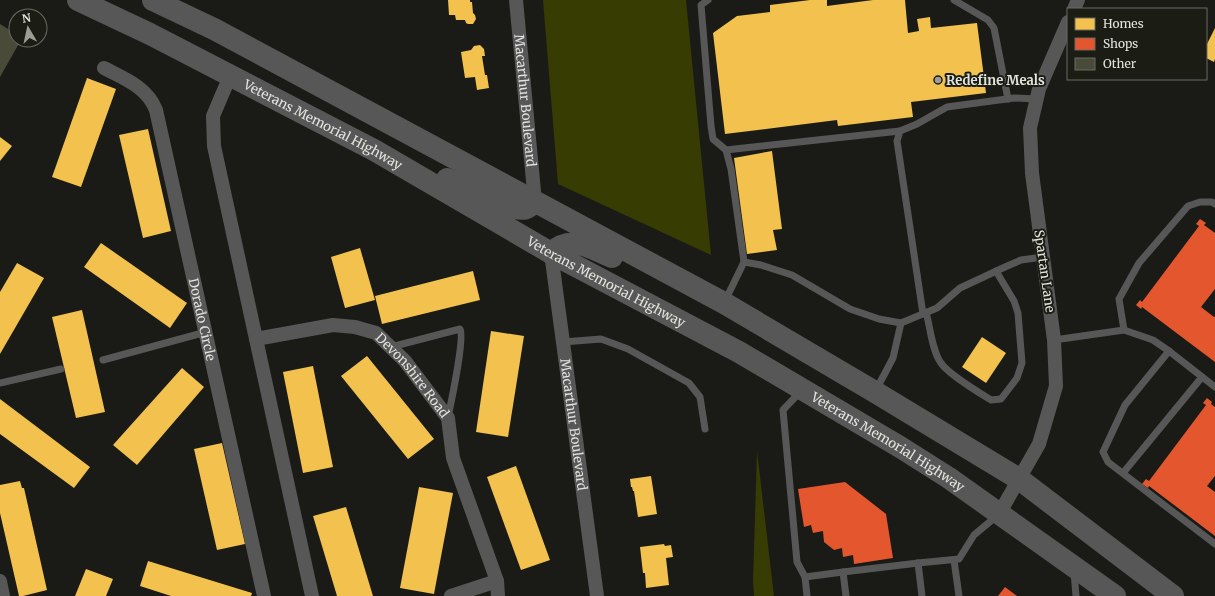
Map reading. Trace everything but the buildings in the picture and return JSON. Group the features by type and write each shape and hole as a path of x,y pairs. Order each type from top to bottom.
{"highway":[{"name":"Veterans Memorial Highway","path":"78,0 150,34 374,150 551,253 739,352 912,454 949,478 1115,596"},
{"path":"153,0 214,29 724,303 1019,479 1173,596"},
{"path":"332,129 514,208 528,208 535,202"},
{"path":"551,253 558,246 568,243 578,243 724,303"}],"street":[{"name":"Macarthur Boulevard","path":"516,0 535,202"},
{"name":"Spartan Lane","path":"999,514 1039,444 1056,386 1054,340 1032,172 1030,128 1039,89 1067,24"},
{"name":"Dorado Circle","path":"104,68 143,90 152,100 156,110 264,596"},
{"path":"230,76 212,116 214,146 312,596"},
{"name":"Macarthur Boulevard","path":"551,253 597,596"},
{"name":"Devonshire Road","path":"256,339 333,325 355,327 376,333 405,361 448,418 453,458 497,580 498,596"},
{"path":"451,596 497,580"},
{"path":"0,581 3,596"}],"lane":[{"path":"708,0 701,5 711,126 714,139 726,150 731,169 744,262 724,303"},
{"path":"954,0 988,20 994,28 1008,99"},
{"path":"726,150 900,131 917,124 947,107 1014,98 1037,99"},
{"path":"900,131 897,142 925,313 936,351 941,363 950,372 990,400 1001,399 1016,378 1022,363 1018,313 1014,301 996,271"},
{"path":"1124,330 1119,299 1139,263 1188,206 1200,202 1212,202 1215,204"},
{"path":"744,262 761,265 792,275 850,309 880,319 901,323 937,308 960,288 996,271 1021,260 1043,257"},
{"path":"875,392 893,358 901,323"},
{"path":"391,347 460,329 462,332 448,418"},
{"path":"1054,340 1124,330 1153,340 1215,387"},
{"path":"104,360 206,332"},
{"path":"563,342 600,338 628,349 689,383 700,397 705,429"},
{"path":"1169,351 1125,405 1103,452 1108,462 1215,544"},
{"path":"0,383 61,369"},
{"path":"1123,473 1202,377"},
{"path":"803,390 783,410 798,562 805,577 807,596"},
{"path":"805,577 959,559 974,535 999,514"},
{"path":"954,560 959,596"},
{"path":"918,563 922,596"},
{"path":"1074,566 1076,596"},
{"path":"843,572 846,596"}],"green space":[{"path":"543,0 686,0 711,255 558,184"},
{"path":"757,451 774,596 754,596 753,581"}],"place":[{"name":"Redefine Meals","path":"938,80"}]}
